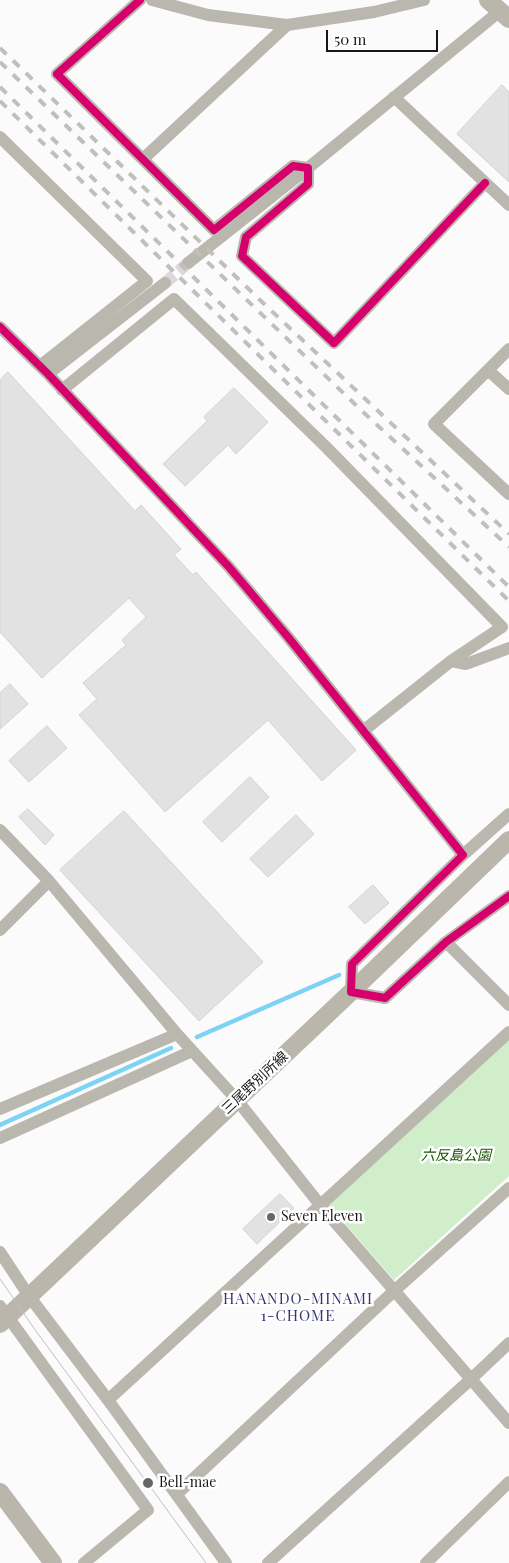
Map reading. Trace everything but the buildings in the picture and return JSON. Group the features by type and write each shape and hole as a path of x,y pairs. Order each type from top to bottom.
{"main road":[{"name":"三尾野別所線","path":"3,1316 29,1296 509,840"},
{"path":"0,1492 53,1563"}],"street":[{"path":"140,0 57,74 214,230 293,166 308,168"},
{"path":"152,0 208,15 287,25 374,12 424,0"},
{"path":"188,262 502,12"},
{"path":"143,159 287,25"},
{"path":"394,97 509,205"},
{"path":"0,138 147,281 44,370"},
{"path":"308,168 308,184 246,237 242,256 334,343 485,183"},
{"path":"44,370 166,283"},
{"path":"62,390 174,299 320,442 502,627 450,661 363,730"},
{"path":"0,327 44,370 230,568 288,637 463,855"},
{"path":"509,348 434,424 509,494"},
{"path":"489,370 509,390"},
{"path":"450,661 466,664 509,648"},
{"path":"509,814 463,855 352,964 351,992 385,998 446,942 509,896"},
{"path":"0,830 49,881 176,1034 236,1100 321,1206 509,1423"},
{"path":"0,930 49,881"},
{"path":"446,942 509,1005"},
{"path":"108,1400 509,1032"},
{"path":"0,1109 176,1034"},
{"path":"0,1138 192,1051"},
{"path":"177,1494 394,1291 509,1188"},
{"path":"0,1252 29,1296 108,1400 226,1563"},
{"path":"3,1316 148,1510 84,1563"},
{"path":"268,1563 509,1343"},
{"path":"426,1563 509,1482"}],"green space":[{"name":"六反島公園","path":"509,1039 509,1176 394,1280 329,1205"}],"waterway":[{"path":"197,1037 339,975"},
{"path":"0,1125 171,1048"}],"tunnel":[{"path":"165,283 188,263"}],"tram line":[{"path":"0,1279 206,1563"}],"railway":[{"path":"0,48 261,301 509,534"},
{"path":"0,62 362,411 509,547"},
{"path":"0,87 509,587"},
{"path":"0,101 509,601"}],"cycle path":[{"path":"140,0 57,74 214,230 293,166 308,168 308,184 246,237 242,256 334,343 485,183"},
{"path":"0,327 48,374 229,567 288,637 463,855 352,964 351,992 385,998 446,942 509,896"}],"place":[{"name":"Seven Eleven","path":"271,1217"},
{"name":"Bell-mae","path":"148,1483"}],"district":[{"name":"HANANDO-MINAMI 1-CHOME","path":"298,1308"}]}
